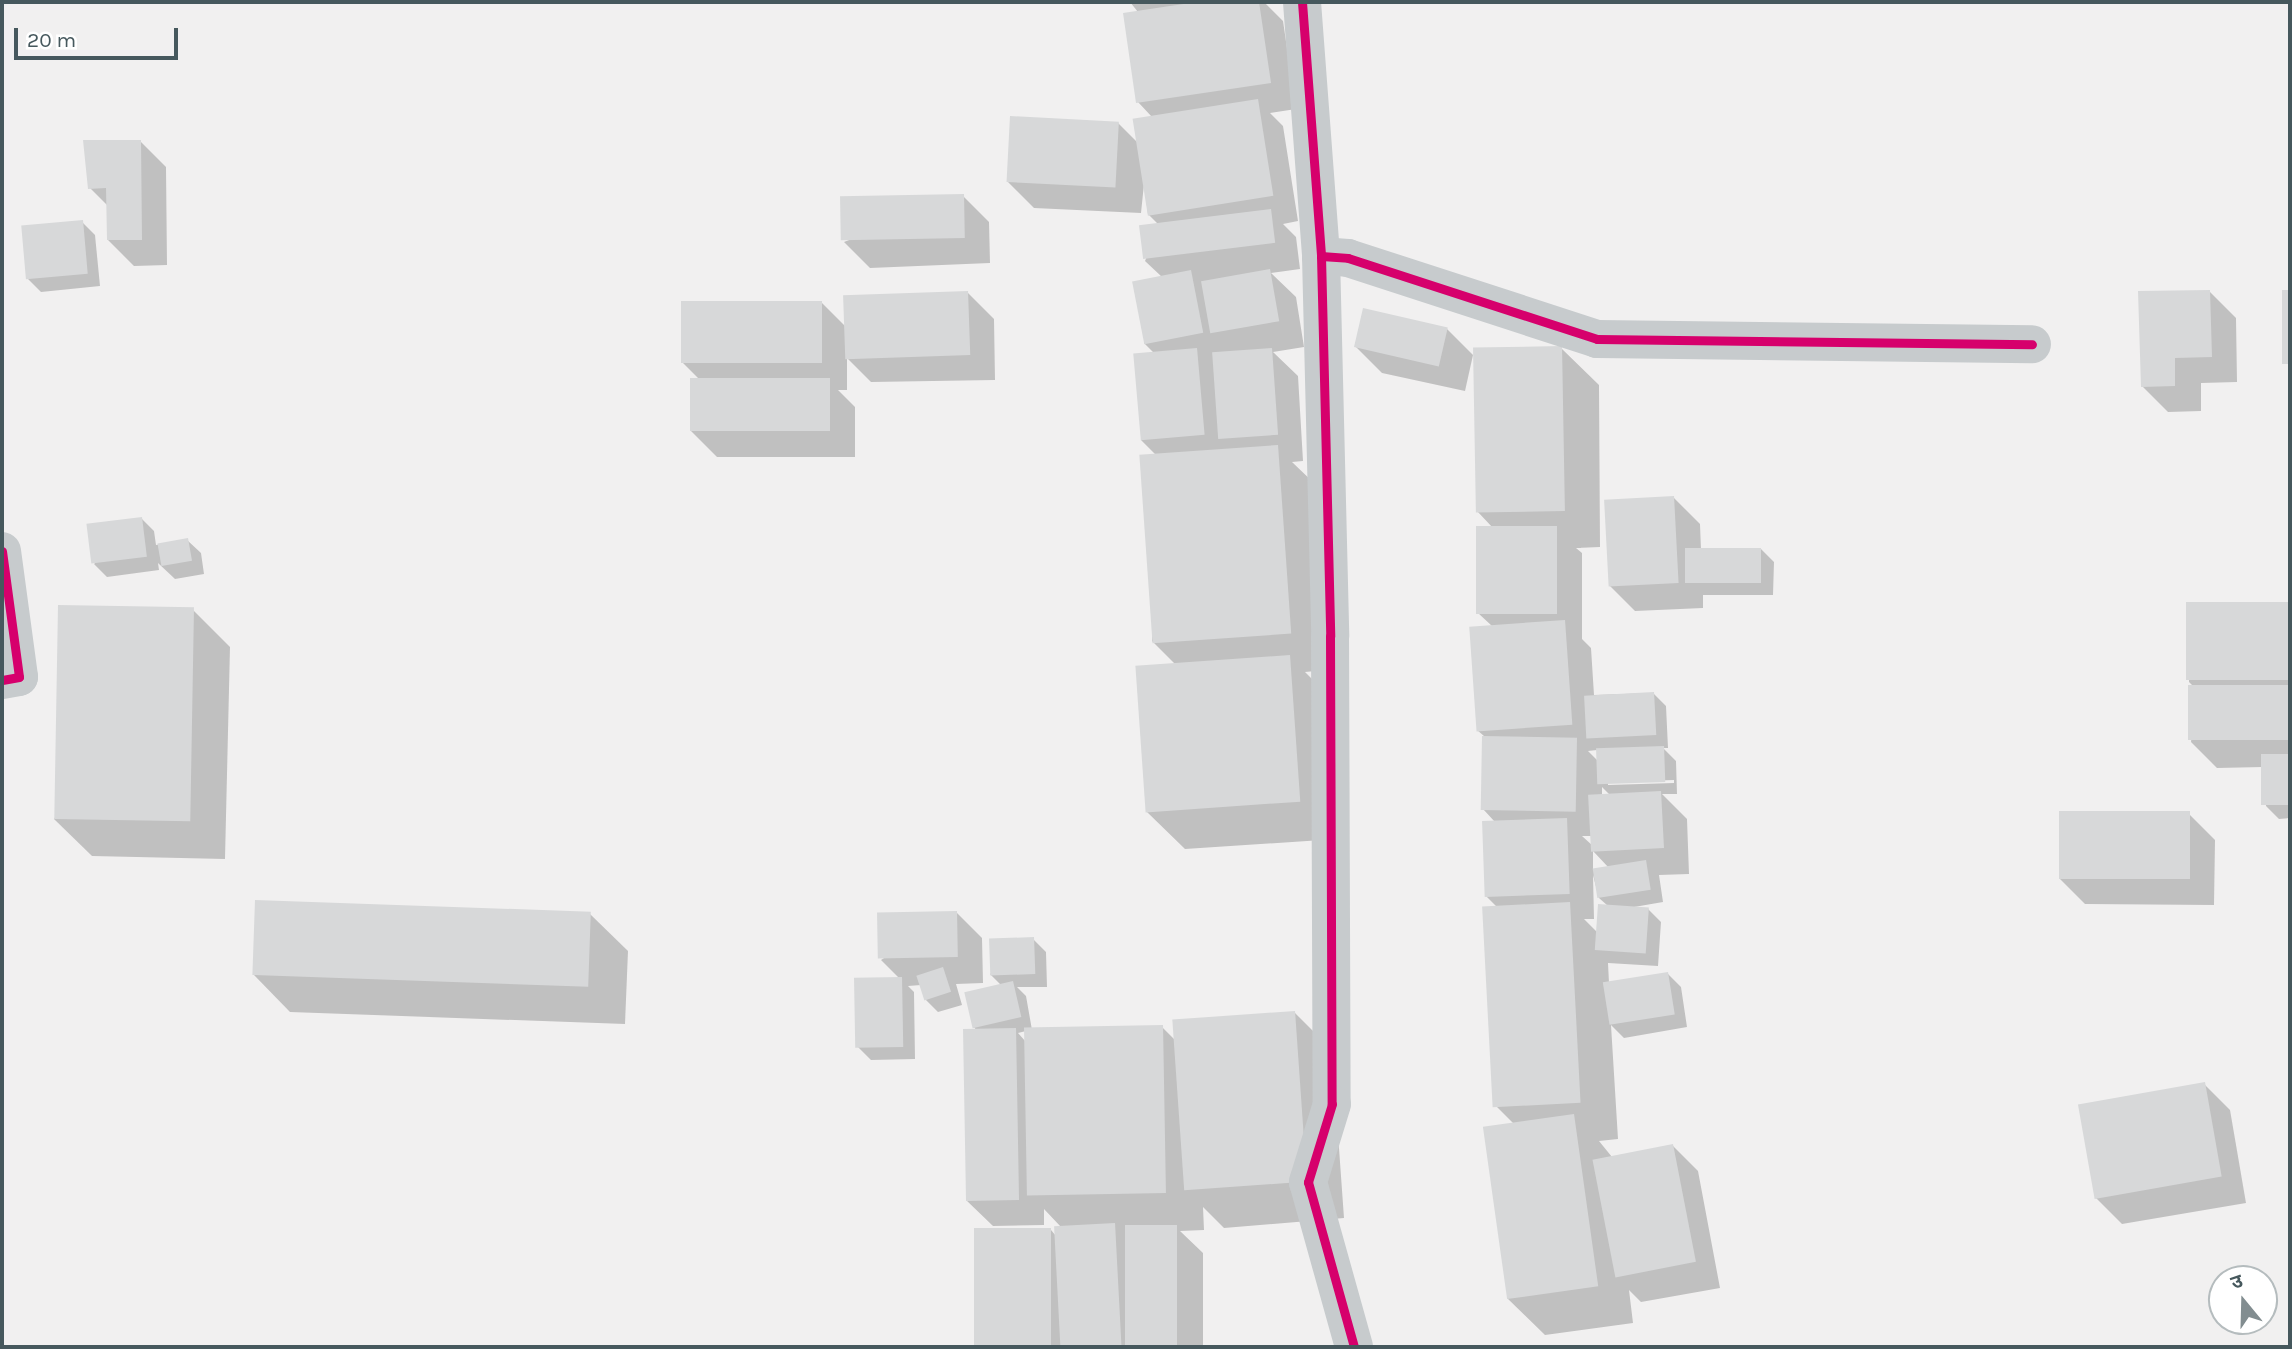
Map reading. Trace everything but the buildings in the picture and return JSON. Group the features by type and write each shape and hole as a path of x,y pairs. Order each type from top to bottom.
{"street":[{"path":"1302,2 1321,256 1330,636 1332,1104 1308,1182 1354,1347"},
{"path":"1321,256 1348,258 1597,339 2032,344"},
{"path":"2,551 19,677 2,680"}],"cycle path":[{"path":"1302,2 1321,256 1348,258 1597,339 2032,344"},
{"path":"1321,256 1330,636 1332,1104 1308,1182 1354,1347"},
{"path":"2,551 19,677 2,680"}]}
